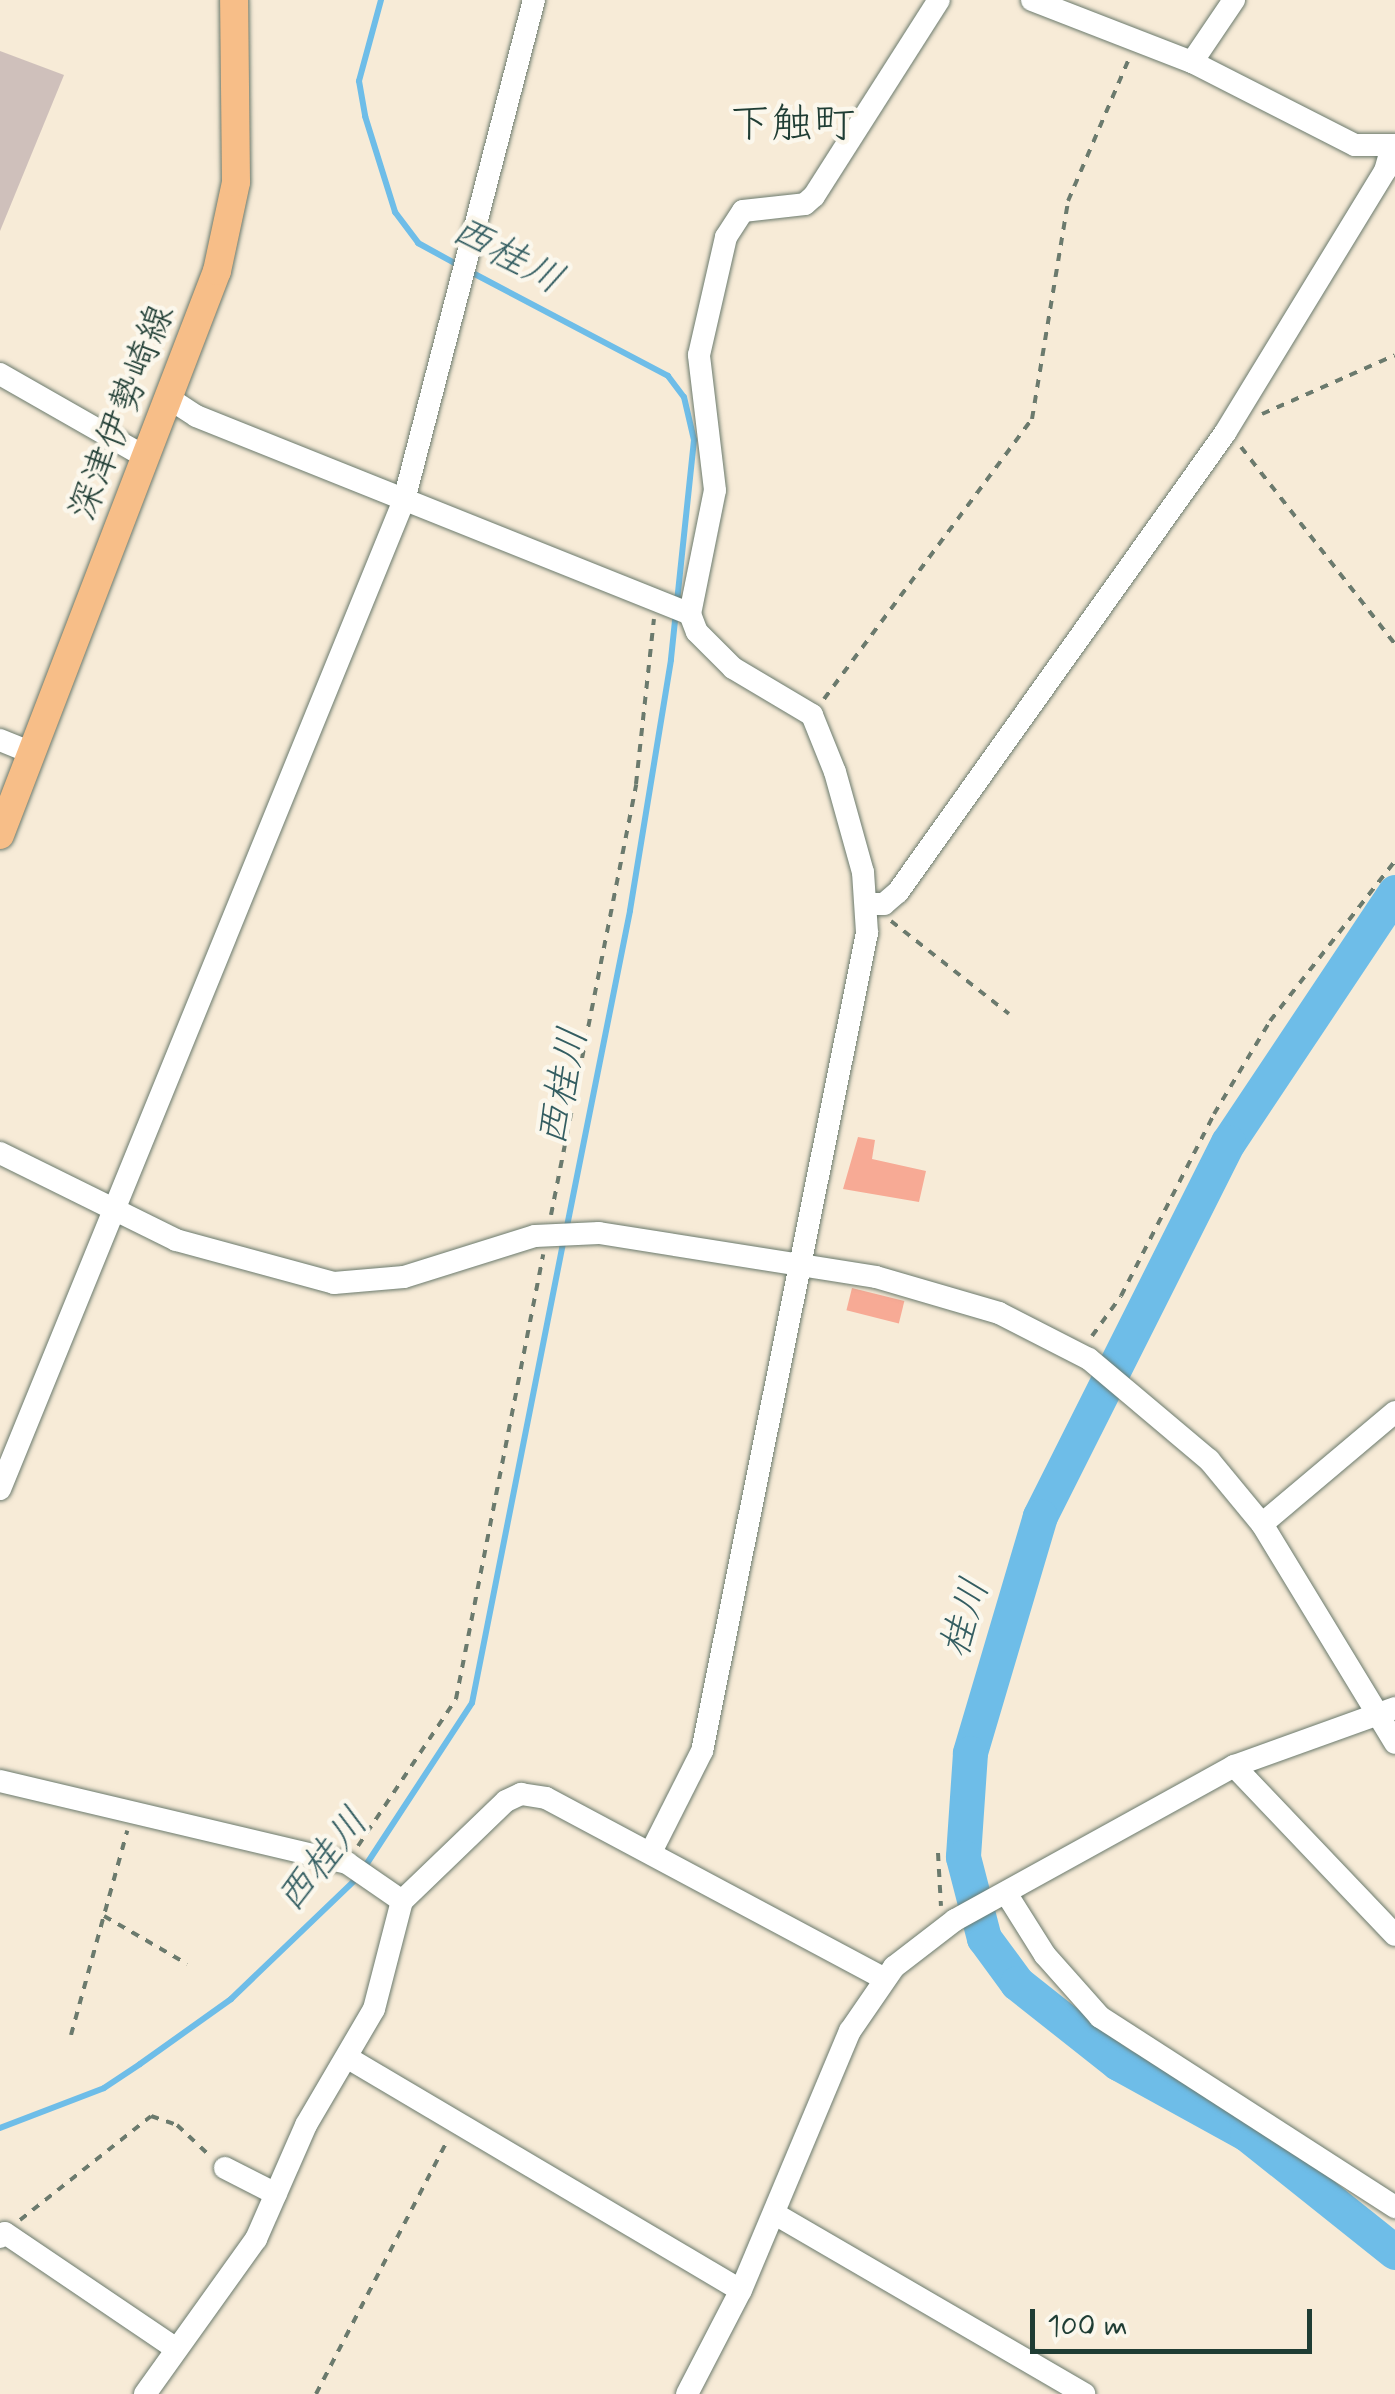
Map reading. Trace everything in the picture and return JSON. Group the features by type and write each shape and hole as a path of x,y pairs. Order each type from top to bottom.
{"main road":[{"name":"深津伊勢崎線","path":"0,835 217,270 236,182 234,0"}],"street":[{"path":"0,1488 404,500 534,0"},
{"path":"675,608 715,490 700,355 726,237 743,211 806,204 814,196 939,0"},
{"path":"870,904 884,904 898,892 1229,427 1385,171 1393,146 1355,145 1192,62 1032,0"},
{"path":"1192,62 1234,0"},
{"path":"0,374 147,458"},
{"path":"170,399 196,416 675,608 733,668 812,715 835,772 870,904 702,1751 652,1852"},
{"path":"0,740 32,754"},
{"path":"0,1153 113,1212 206,1250 344,1284 404,1277 559,1234 799,1263 970,1303 1085,1357 1135,1392 1209,1460 1262,1524 1387,1711 1395,1743"},
{"path":"1262,1524 1395,1412"},
{"path":"688,2394 775,2214 850,2030 883,1978 952,1922 1234,1766 1387,1711"},
{"path":"1234,1766 1395,1934"},
{"path":"0,1780 357,1869 402,1902"},
{"path":"145,2394 256,2239 306,2125 374,2009 402,1902 494,1808 522,1794 546,1798 883,1978"},
{"path":"1002,1895 1044,1954 1100,2017 1395,2207"},
{"path":"348,2058 741,2290"},
{"path":"225,2168 276,2194"},
{"path":"775,2214 1049,2385 1084,2394"},
{"path":"3,2235 176,2348"}],"path":[{"path":"812,715 1032,418 1068,201 1138,39"},
{"path":"1395,355 1229,427 1395,644"},
{"path":"357,1869 456,1700 559,1234 636,784 675,608"},
{"path":"1085,1357 1122,1296 1214,1114 1270,1022 1395,861"},
{"path":"870,904 1009,1014"},
{"path":"71,2035 133,1812"},
{"path":"938,1853 952,1922"},
{"path":"102,1915 186,1964"},
{"path":"3,2235 151,2116 177,2125 225,2168"},
{"path":"316,2394 457,2122"}],"shaded area":[{"path":"0,51 64,75 0,231"}],"building":[{"path":"858,1137 875,1140 872,1159 926,1171 919,1202 843,1189"},
{"path":"852,1288 904,1301 899,1323 846,1310"}],"waterway":[{"name":"西桂川","path":"381,0 359,81 365,116 395,212 418,243 458,265"},
{"name":"西桂川","path":"469,271 668,376 684,397 694,440 671,660 630,911 566,1230"},
{"name":"桂川","path":"1395,892 1228,1142 1040,1516 970,1753 963,1857 984,1938 1017,1983 1118,2063 1247,2134 1395,2252"},
{"name":"西桂川","path":"364,1868 472,1703 563,1242"},
{"name":"西桂川","path":"0,2128 104,2088 140,2064 231,1999 357,1878"}],"district":[{"name":"下触町","path":"792,126"}]}
